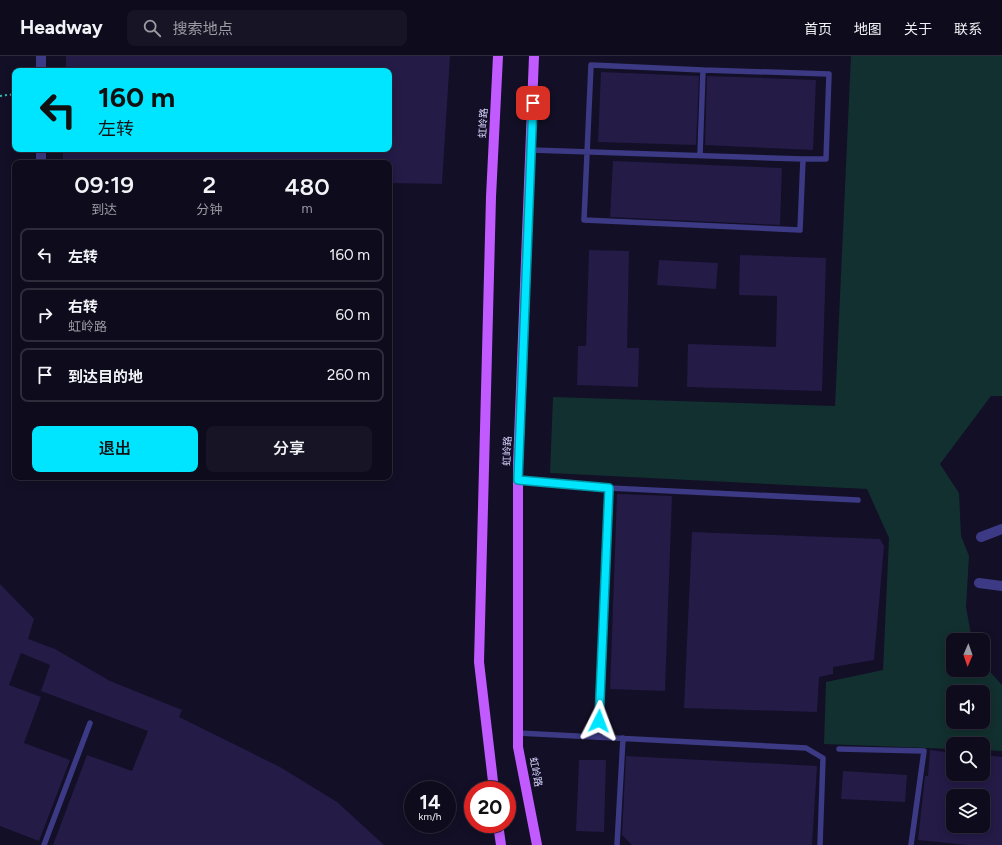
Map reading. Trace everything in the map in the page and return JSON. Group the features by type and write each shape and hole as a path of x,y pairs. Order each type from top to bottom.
{"main road":[{"name":"虹岭路","path":"493,781 479,662 491,197 498,56"},
{"name":"虹岭路","path":"534,56 518,480 518,746 537,845"},
{"path":"499,833 501,845"}],"street":[{"path":"41,56 41,68"},
{"path":"980,537 1002,529"},
{"path":"979,583 1002,586"}],"lane":[{"path":"531,150 587,152 803,158 826,159 829,74 591,65 587,152 584,220 800,230 803,158"},
{"path":"700,155 702,70"},
{"path":"518,480 609,488 858,500"},
{"path":"598,737 609,488"},
{"path":"44,845 90,723"},
{"path":"518,733 806,748 823,758 820,845"},
{"path":"617,845 623,738"},
{"path":"839,749 924,751 911,845"}],"path":[{"path":"0,96 12,94"}],"green space":[{"path":"851,56 1002,56 1002,396 991,396 940,464 959,493 961,536 969,556 966,607 971,633 946,633 946,677 990,677 990,672 1002,685 1002,751 990,750 990,737 946,737 946,749 824,744 826,682 883,670 889,538 867,489 550,473 553,397 835,406"}],"building":[{"path":"66,56 450,56 442,184 392,183 392,160 63,160 63,152 392,152 392,68 66,68"},
{"path":"601,72 699,76 696,145 598,142"},
{"path":"707,76 816,80 813,150 705,145"},
{"path":"613,161 782,168 780,225 610,217"},
{"path":"589,250 629,251 627,348 639,348 638,387 577,385 578,346 586,346"},
{"path":"740,255 826,258 822,391 687,387 688,344 776,347 777,296 739,295"},
{"path":"659,260 718,263 716,289 657,285"},
{"path":"617,494 672,496 665,691 610,689"},
{"path":"692,532 880,539 884,546 874,660 833,667 833,674 819,677 817,712 684,708"},
{"path":"0,584 34,619 28,639 55,649 110,681 182,710 179,717 280,767 337,802 384,845 53,845 87,755 132,771 148,731 41,691 50,665 21,653 9,685 41,697 24,743 70,760 39,841 0,826"},
{"path":"930,750 946,752 946,781 990,781 990,756 1002,757 1002,845 967,845 918,840 925,776 928,776"},
{"path":"626,756 817,766 812,845 632,845 622,835"},
{"path":"579,760 606,760 604,832 576,831"},
{"path":"843,771 907,775 905,802 841,799"}],"route":[{"path":"533,103 518,480 609,488 599,721"}]}
